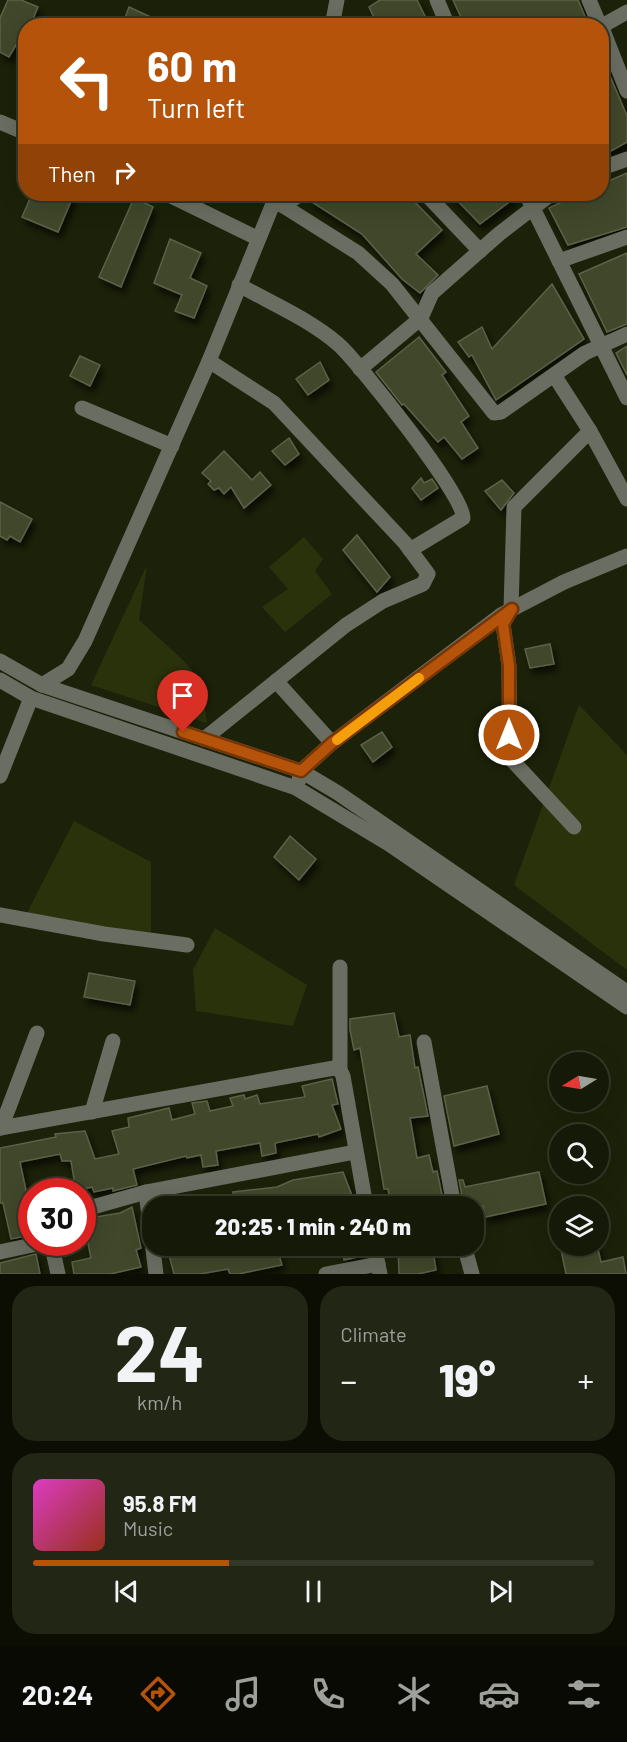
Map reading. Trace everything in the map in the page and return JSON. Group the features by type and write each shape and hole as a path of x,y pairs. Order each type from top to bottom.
{"street":[{"path":"334,18 337,0"},
{"path":"437,0 445,18"},
{"path":"589,0 597,18"},
{"path":"609,22 627,12"},
{"path":"609,47 627,91"},
{"path":"0,122 18,130"},
{"path":"609,165 627,159"},
{"path":"181,201 257,238"},
{"path":"42,685 68,669 85,641 209,361 257,238 277,201"},
{"path":"280,201 358,253 392,284 494,413 501,412 600,345 627,334"},
{"path":"433,201 480,250"},
{"path":"530,201 627,398"},
{"path":"360,369 421,318 432,293 480,250 542,201"},
{"path":"559,261 627,237"},
{"path":"238,285 317,329 339,344 456,495 464,511 463,518 410,550"},
{"path":"204,739 346,625 383,601 423,584 427,579 426,568 274,403 209,361"},
{"path":"554,375 590,431 627,499"},
{"path":"82,408 172,446"},
{"path":"574,827 510,758 509,666 503,624 512,609 514,507 590,431"},
{"path":"296,788 301,771 332,743 512,609 564,582 627,556"},
{"path":"0,661 42,685 301,771 338,793 627,992"},
{"path":"0,680 31,698 296,788 389,844 627,1007"},
{"path":"276,681 332,743"},
{"path":"0,776 31,698"},
{"path":"0,915 104,934 187,945"},
{"path":"340,967 340,1070 343,1076 364,1196"},
{"path":"0,1128 37,1033"},
{"path":"92,1112 113,1041"},
{"path":"424,1042 452,1196"},
{"path":"0,1128 334,1068 340,1070"},
{"path":"96,1206 146,1192 355,1152"},
{"path":"146,1192 156,1274"},
{"path":"0,1252 18,1248"},
{"path":"54,1256 58,1274"},
{"path":"467,1256 472,1274"},
{"path":"326,1274 379,1269"}],"green space":[{"path":"304,537 323,559 315,571 332,594 285,632 262,607 288,589 269,567"},
{"path":"147,565 139,620 183,660 201,681 207,723 91,685"},
{"path":"579,705 627,755 627,970 514,885"},
{"path":"74,821 151,862 151,934 26,915"},
{"path":"215,928 307,985 293,1026 196,1011 193,970"}],"building":[{"path":"8,0 21,0 38,7 33,18 18,18 18,46 16,45 9,57 0,52 0,18"},
{"path":"380,0 417,0 426,18 374,18 369,7"},
{"path":"453,0 578,0 586,18 461,18"},
{"path":"129,7 153,18 125,18"},
{"path":"609,74 627,116 627,142 609,152"},
{"path":"627,173 627,227 568,245 549,208 564,201 609,201 609,181"},
{"path":"29,201 71,201 58,232 22,217"},
{"path":"133,201 140,201 153,207 121,287 99,277"},
{"path":"311,201 414,201 442,230 416,254 438,275 420,293 402,279 362,234"},
{"path":"458,201 510,201 480,224"},
{"path":"170,239 201,253 190,278 207,286 194,318 175,311 182,295 154,283"},
{"path":"627,253 627,324 607,332 579,274"},
{"path":"552,284 584,339 496,400 472,355 469,357 458,342 482,327 492,349"},
{"path":"419,337 446,372 442,375 469,416 461,422 478,448 462,459 444,437 438,442 404,404 402,405 376,372"},
{"path":"627,346 627,375 616,353"},
{"path":"80,356 100,365 90,386 70,376"},
{"path":"320,362 329,380 308,395 296,379"},
{"path":"289,438 299,454 285,465 272,451"},
{"path":"224,451 252,480 260,472 271,485 244,508 231,487 224,494 219,488 214,490 208,484 211,481 202,473"},
{"path":"421,478 424,483 432,479 438,488 421,500 412,488"},
{"path":"502,480 514,493 501,510 485,491"},
{"path":"0,502 32,519 20,542 10,536 7,540 0,536"},
{"path":"357,535 390,577 377,592 343,550"},
{"path":"550,644 554,664 530,668 525,649"},
{"path":"382,732 392,747 373,762 361,745"},
{"path":"290,836 316,859 299,880 274,857"},
{"path":"89,973 135,981 130,1005 84,997"},
{"path":"394,1013 399,1037 410,1035 415,1068 418,1067 428,1116 410,1118 417,1158 429,1155 433,1172 437,1171 442,1195 389,1196 388,1189 384,1189 360,1048 354,1050 350,1019"},
{"path":"332,1079 338,1104 332,1105 341,1129 319,1137 318,1134 275,1143 276,1153 262,1156 260,1143 216,1151 218,1165 203,1167 201,1155 187,1158 186,1156 133,1169 137,1185 113,1191 113,1188 96,1192 96,1178 74,1178 71,1161 62,1161 60,1154 20,1162 23,1178 18,1178 18,1238 11,1239 3,1203 0,1203 0,1148 56,1137 55,1134 85,1131 95,1159 119,1154 112,1131 129,1127 128,1118 169,1108 172,1120 195,1114 192,1103 207,1101 210,1111 233,1106 230,1098 244,1095 245,1099 257,1095 260,1104 305,1097 302,1086"},
{"path":"487,1086 499,1134 454,1146 444,1096"},
{"path":"343,1172 352,1196 233,1196 233,1192 277,1187 293,1180"},
{"path":"539,1172 546,1204 485,1217 484,1196 462,1196 459,1180 463,1180 465,1187"},
{"path":"132,1207 141,1248 136,1250 141,1267 110,1274 74,1274 72,1262 96,1256 96,1217 120,1213"},
{"path":"36,1256 40,1274 0,1274 0,1263"},
{"path":"169,1256 279,1256 282,1265 238,1274 230,1274 228,1269 200,1274 174,1274"},
{"path":"343,1256 362,1256 344,1260"},
{"path":"398,1256 434,1256 436,1270 418,1274 399,1274"},
{"path":"562,1256 600,1256 601,1262 623,1257 626,1274 566,1274"}],"slow traffic":[{"path":"337,740 419,678"}],"route":[{"path":"183,732 301,771 332,743 512,609 503,624 509,666 509,735"}]}
